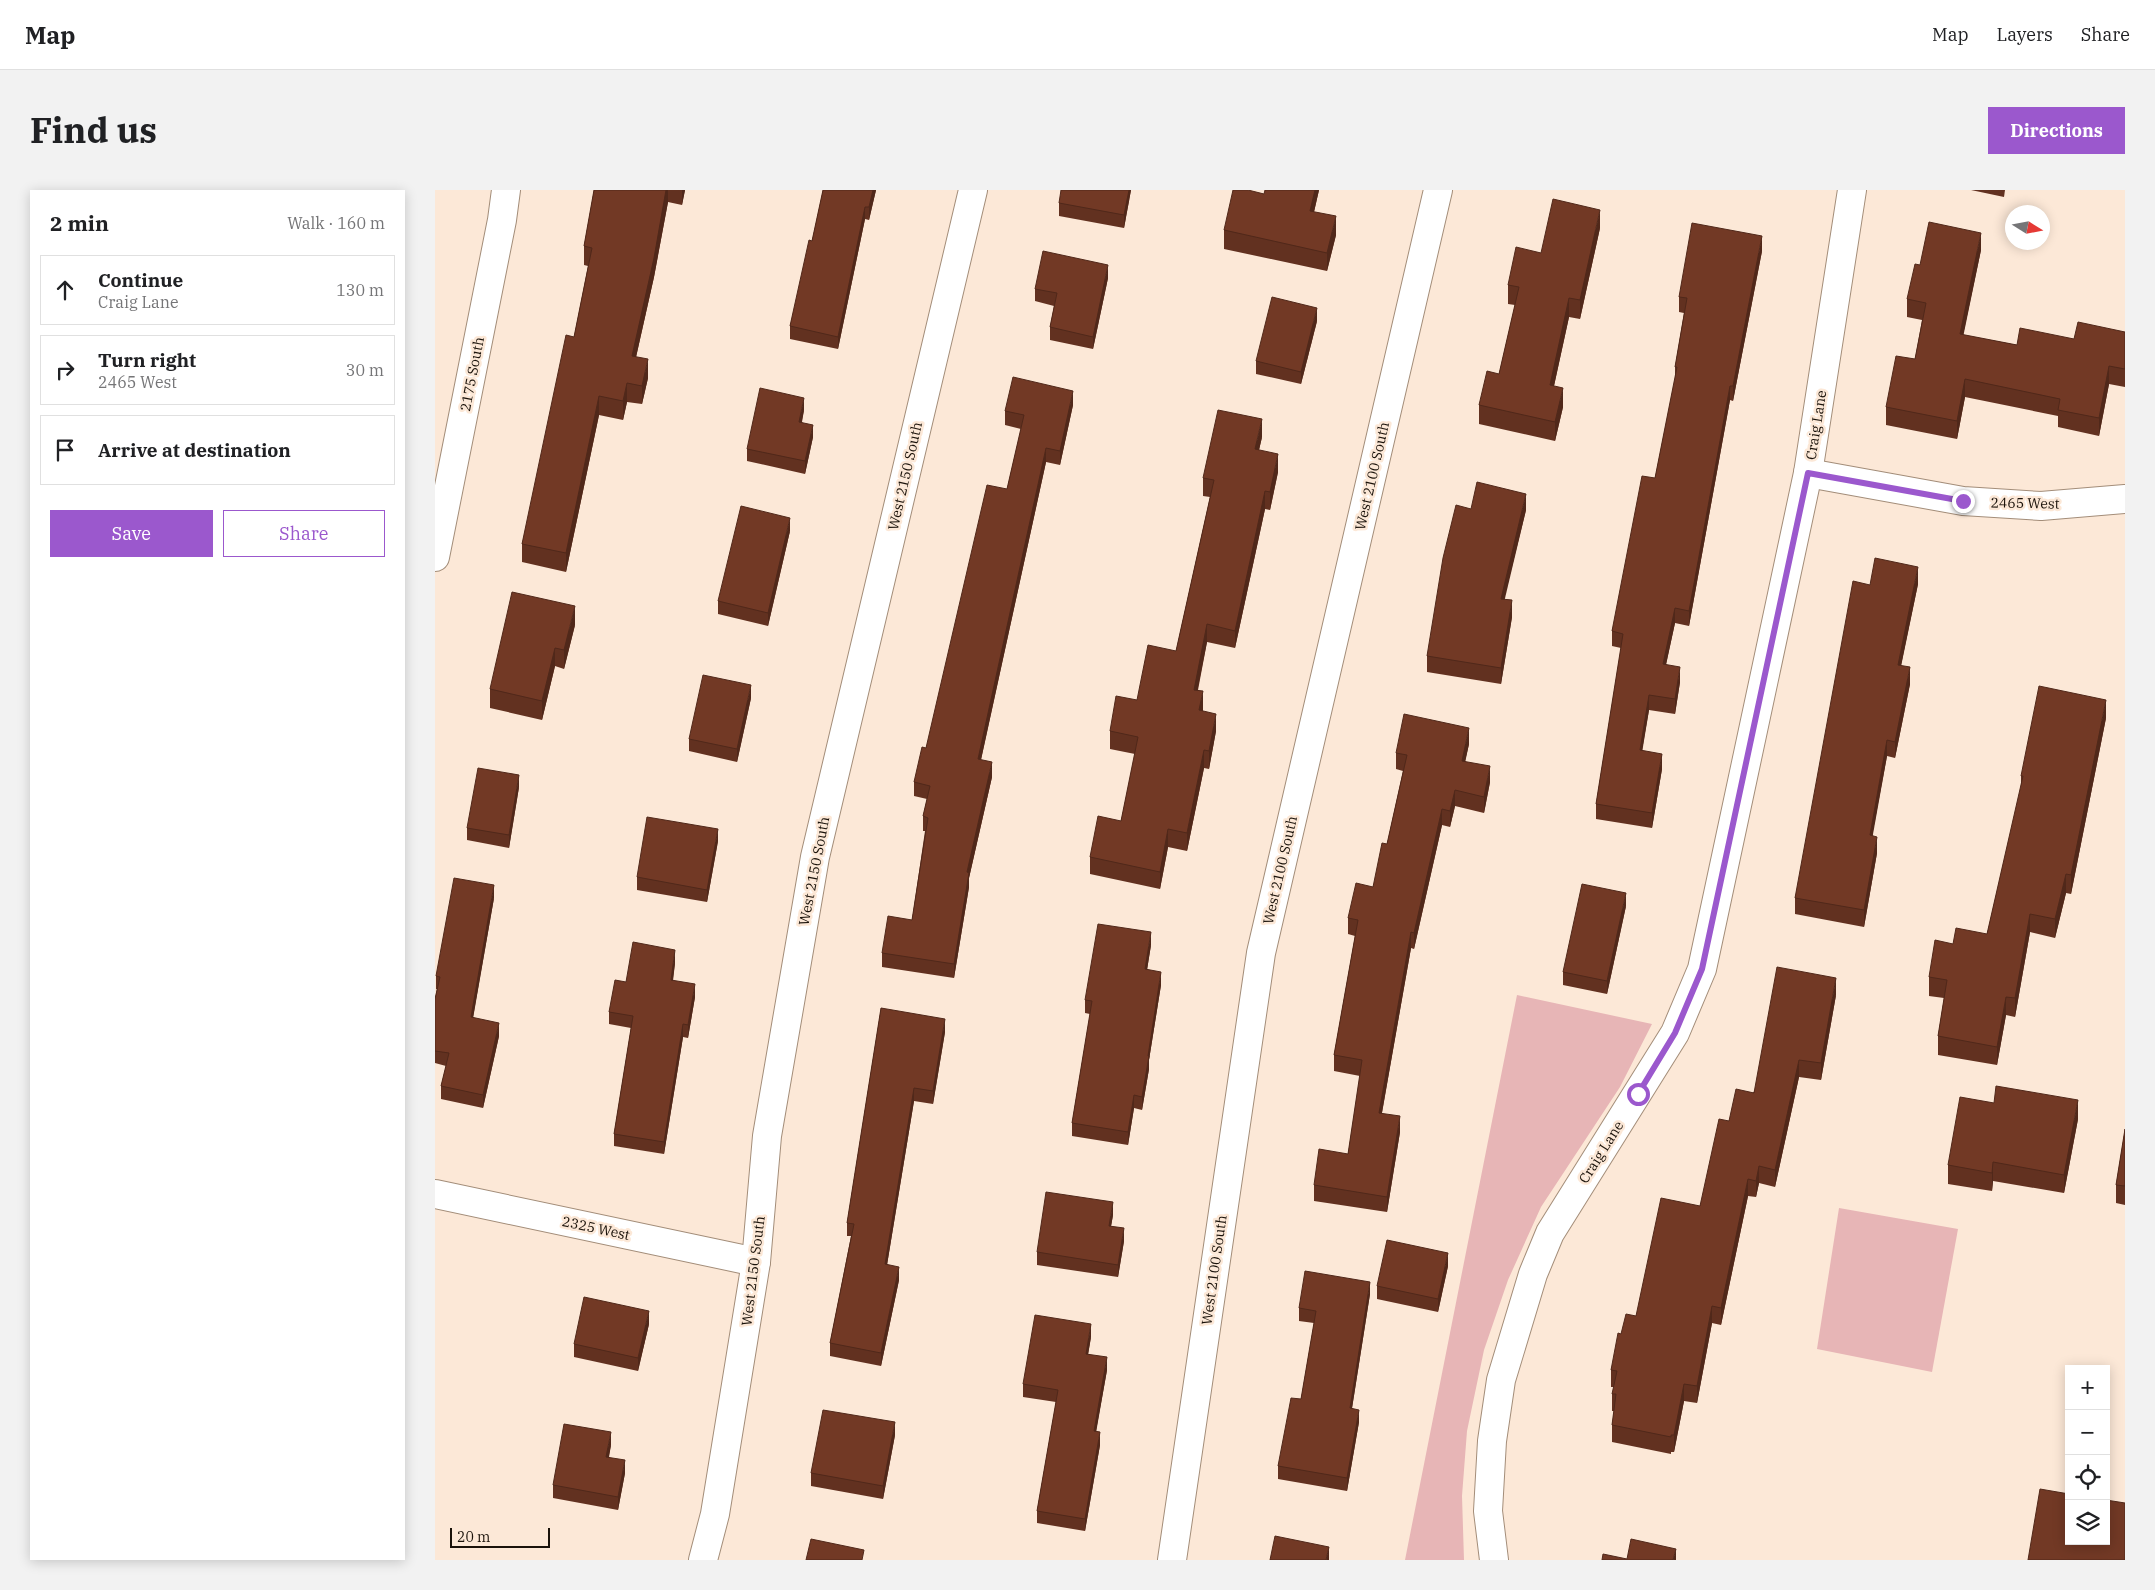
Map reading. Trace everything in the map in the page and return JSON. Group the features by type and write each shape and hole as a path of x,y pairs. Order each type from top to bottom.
{"street":[{"name":"2175 South","path":"435,557 502,220 506,190"},
{"name":"West 2150 South","path":"703,1560 715,1514 756,1262 767,1136 815,857 973,190"},
{"name":"West 2100 South","path":"1172,1560 1261,953 1439,190"},
{"name":"Craig Lane","path":"1494,1560 1488,1511 1492,1441 1501,1380 1533,1274 1550,1233 1675,1033 1702,969 1808,473 1852,190"},
{"name":"2465 West","path":"1808,473 1963,501 2041,506 2125,499"},
{"name":"2325 West","path":"435,1194 756,1262"}],"shaded area":[{"path":"1517,995 1652,1024 1620,1087 1541,1207 1508,1280 1484,1350 1467,1431 1462,1496 1464,1560 1405,1560"},
{"path":"1839,1208 1958,1229 1932,1372 1817,1349"}],"building":[{"path":"594,190 666,190 654,258 632,356 648,359 642,386 627,383 623,401 599,396 566,553 522,544 566,335 574,337 592,248 584,246"},
{"path":"823,190 873,190 869,207 865,207 838,337 790,326 809,240 812,241"},
{"path":"1061,190 1129,190 1124,215 1059,203"},
{"path":"1233,190 1248,190 1264,194 1265,190 1315,190 1310,211 1336,216 1327,253 1224,230"},
{"path":"1553,199 1600,210 1580,300 1569,298 1550,385 1563,388 1555,422 1479,405 1487,371 1499,374 1519,287 1508,285 1516,247 1541,253"},
{"path":"1929,222 1981,233 1960,334 2017,345 2020,328 2074,339 2078,322 2125,332 2125,369 2109,366 2099,418 2058,410 2060,399 1965,379 1957,421 1886,407 1896,356 1915,359 1926,303 1907,299 1915,264 1920,265"},
{"path":"1692,223 1762,236 1733,386 1730,386 1689,611 1675,608 1663,664 1680,667 1675,699 1649,695 1640,750 1662,754 1652,813 1596,804 1623,634 1612,631 1642,476 1655,478 1677,367 1675,367 1687,298 1679,297"},
{"path":"1043,251 1108,265 1093,337 1050,327 1057,293 1035,289"},
{"path":"1272,297 1317,308 1301,372 1256,361"},
{"path":"1013,377 1073,391 1060,451 1046,448 978,759 992,762 967,872 969,873 954,964 882,953 888,916 912,920 928,818 923,816 930,786 914,782 922,747 926,748 987,485 1007,489 1024,415 1005,411"},
{"path":"760,388 804,398 799,422 813,425 805,461 747,449"},
{"path":"1218,410 1262,419 1255,449 1278,454 1270,492 1265,491 1235,631 1207,624 1194,690 1203,691 1199,710 1216,714 1209,751 1204,750 1187,833 1168,829 1160,872 1090,857 1098,816 1121,821 1138,737 1110,731 1116,696 1137,700 1148,645 1176,651 1214,480 1203,478"},
{"path":"1477,482 1526,494 1501,599 1512,600 1501,668 1427,656 1443,558 1456,505 1471,509"},
{"path":"741,506 790,518 768,613 718,601"},
{"path":"1875,558 1918,567 1898,665 1910,667 1895,742 1887,740 1870,835 1877,837 1864,910 1795,898 1853,581 1870,585"},
{"path":"512,592 575,606 564,650 555,648 542,701 490,689"},
{"path":"703,675 751,685 737,749 689,739"},
{"path":"2039,686 2106,700 2071,875 2066,874 2055,919 2030,914 2015,998 2006,997 1997,1047 1938,1036 1947,980 1929,977 1935,940 1953,944 1956,928 1987,934 2023,776 2021,776"},
{"path":"1404,714 1469,728 1462,761 1490,766 1484,797 1455,790 1450,811 1442,809 1414,933 1411,932 1379,1113 1400,1116 1387,1197 1314,1185 1319,1149 1348,1154 1362,1060 1334,1055 1358,920 1348,918 1356,883 1373,887 1382,843 1387,844 1407,755 1396,753"},
{"path":"478,768 519,775 509,835 467,828"},
{"path":"647,817 718,829 707,890 637,877"},
{"path":"454,878 494,885 471,1017 499,1023 483,1095 441,1086 449,1053 435,1051 435,999 440,977 436,976"},
{"path":"1582,884 1626,893 1607,981 1563,972"},
{"path":"1098,924 1151,932 1145,969 1161,972 1142,1097 1134,1095 1128,1132 1072,1123 1092,1001 1085,1000"},
{"path":"633,942 675,950 671,980 695,984 688,1025 683,1024 664,1142 614,1134 633,1016 609,1012 615,980 626,982"},
{"path":"1777,967 1836,978 1821,1063 1799,1060 1775,1170 1759,1166 1756,1181 1748,1179 1721,1308 1712,1306 1697,1386 1684,1384 1674,1435 1671,1435 1671,1437 1612,1425 1616,1394 1612,1394 1617,1371 1611,1370 1618,1333 1621,1334 1626,1314 1636,1316 1661,1198 1700,1206 1719,1119 1729,1121 1736,1089 1754,1093"},
{"path":"881,1008 945,1019 933,1091 914,1088 885,1264 899,1267 881,1353 830,1343 854,1224 847,1223"},
{"path":"1996,1086 2078,1100 2064,1175 1993,1162 1992,1173 1948,1165 1960,1097 1994,1103"},
{"path":"2125,1129 2125,1186 2116,1185"},
{"path":"1046,1192 1113,1202 1109,1226 1124,1228 1118,1265 1037,1252"},
{"path":"1387,1240 1448,1253 1438,1299 1377,1286"},
{"path":"1305,1271 1370,1282 1350,1408 1359,1410 1347,1478 1278,1466 1291,1398 1301,1399 1316,1311 1299,1308"},
{"path":"584,1297 649,1311 638,1358 574,1344"},
{"path":"1035,1315 1091,1324 1086,1354 1107,1357 1094,1431 1100,1432 1085,1519 1037,1511 1058,1390 1023,1384"},
{"path":"823,1410 895,1422 883,1486 811,1473"},
{"path":"564,1424 611,1432 606,1457 625,1460 618,1497 553,1485"},
{"path":"2040,1489 2065,1493 2065,1545 2110,1545 2110,1501 2125,1503 2125,1560 2028,1560"},
{"path":"1275,1536 1329,1547 1326,1560 1270,1560"},
{"path":"811,1539 864,1550 862,1560 806,1560"},
{"path":"1631,1539 1676,1549 1673,1560 1602,1560 1603,1554 1627,1559"}],"route":[{"path":"1638,1094 1675,1033 1702,969 1808,473 1963,501"}]}
